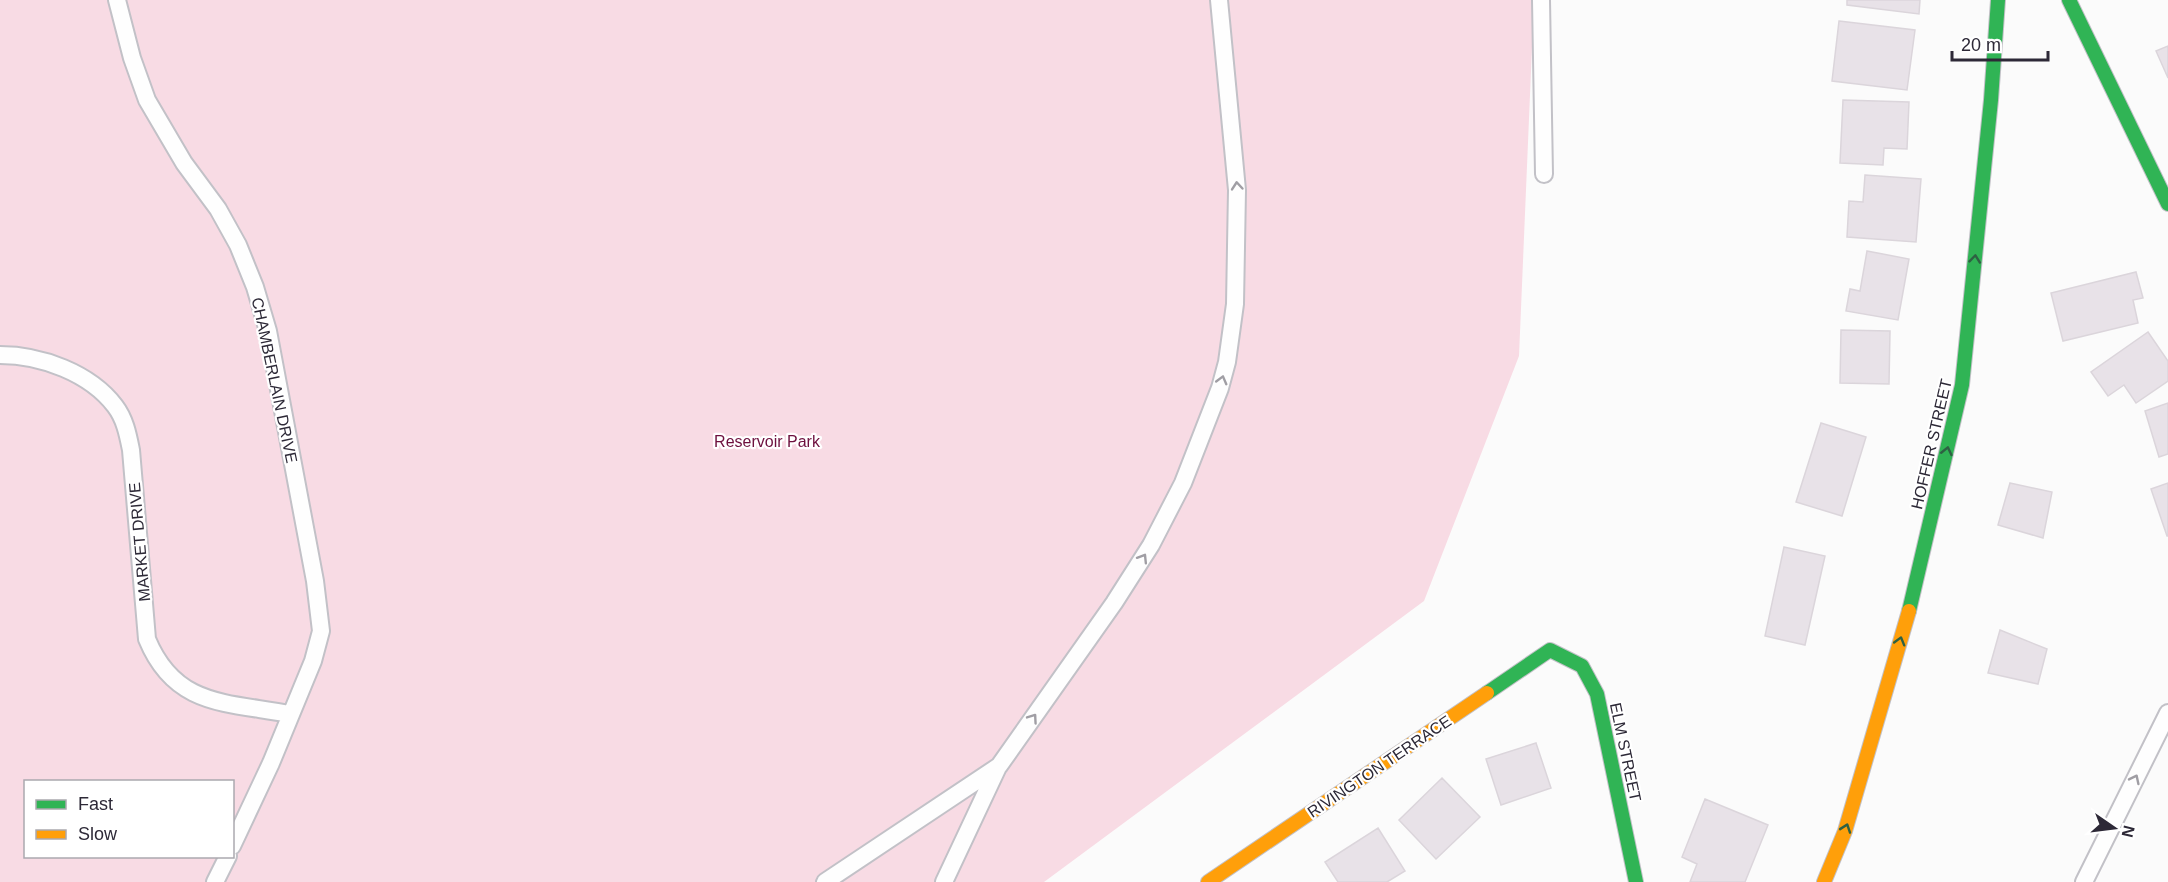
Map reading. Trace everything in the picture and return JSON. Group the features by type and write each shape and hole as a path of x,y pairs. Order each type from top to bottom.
{"street":[{"name":"HOFFER STREET","path":"1824,882 1845,831 1910,608 1962,385 1991,100 1998,0"},
{"path":"2069,0 2168,204"},
{"name":"RIVINGTON TERRACE","path":"1208,882 1550,650"},
{"name":"ELM STREET","path":"1550,650 1582,666 1597,694 1636,882"}],"lane":[{"name":"CHAMBERLAIN DRIVE","path":"117,0 132,58 147,100 184,163 218,208 238,244 255,287 268,331 313,570 321,631 313,661 271,763 234,842"},
{"path":"944,882 999,766 1114,603 1151,546 1183,483 1220,388 1234,314 1238,219 1219,0"},
{"path":"1541,0 1544,174"},
{"name":"MARKET DRIVE","path":"0,355 31,358 77,375 100,390 116,407 126,426 131,450 147,639 155,657 165,671 177,684 198,696 290,714"},
{"path":"2091,878 2168,713"},
{"path":"825,882 999,766"},
{"path":"215,882 227,858"}],"green space":[{"name":"Reservoir Park","path":"0,0 1534,0 1519,356 1424,601 1044,882 0,882"}],"building":[{"path":"1847,0 1920,0 1919,14 1847,5"},
{"path":"1839,21 1915,30 1907,90 1832,81"},
{"path":"2168,46 2168,78 2156,51"},
{"path":"1843,100 1909,102 1907,149 1884,148 1883,165 1840,163"},
{"path":"1865,175 1921,179 1916,242 1847,237 1849,201 1863,202"},
{"path":"1867,251 1909,259 1898,320 1846,311 1850,289 1860,291"},
{"path":"2136,272 2143,298 2133,300 2138,323 2063,341 2051,293"},
{"path":"1841,330 1890,331 1889,384 1840,383"},
{"path":"2148,332 2168,361 2168,381 2136,403 2124,385 2108,396 2091,372"},
{"path":"2168,403 2168,454 2159,457 2145,411"},
{"path":"1821,423 1866,437 1842,516 1796,502"},
{"path":"2010,483 2052,492 2043,538 1998,525"},
{"path":"2168,483 2168,536 2167,536 2151,489"},
{"path":"1784,547 1825,556 1805,645 1765,636"},
{"path":"2000,630 2047,649 2038,684 1988,673"},
{"path":"1536,743 1551,788 1501,805 1486,759"},
{"path":"1442,778 1480,817 1436,859 1399,820"},
{"path":"1705,799 1768,825 1745,882 1690,882 1697,864 1682,857"},
{"path":"1378,828 1405,871 1387,882 1338,882 1325,862"}],"traffic: fast":[{"path":"1909,611 1962,385 1991,100 1998,0"},
{"path":"2069,0 2168,204"},
{"path":"1487,693 1550,650 1582,666 1597,694 1636,882"}],"traffic: slow":[{"path":"1824,882 1845,831 1909,611"},
{"path":"1208,882 1487,693"}]}
